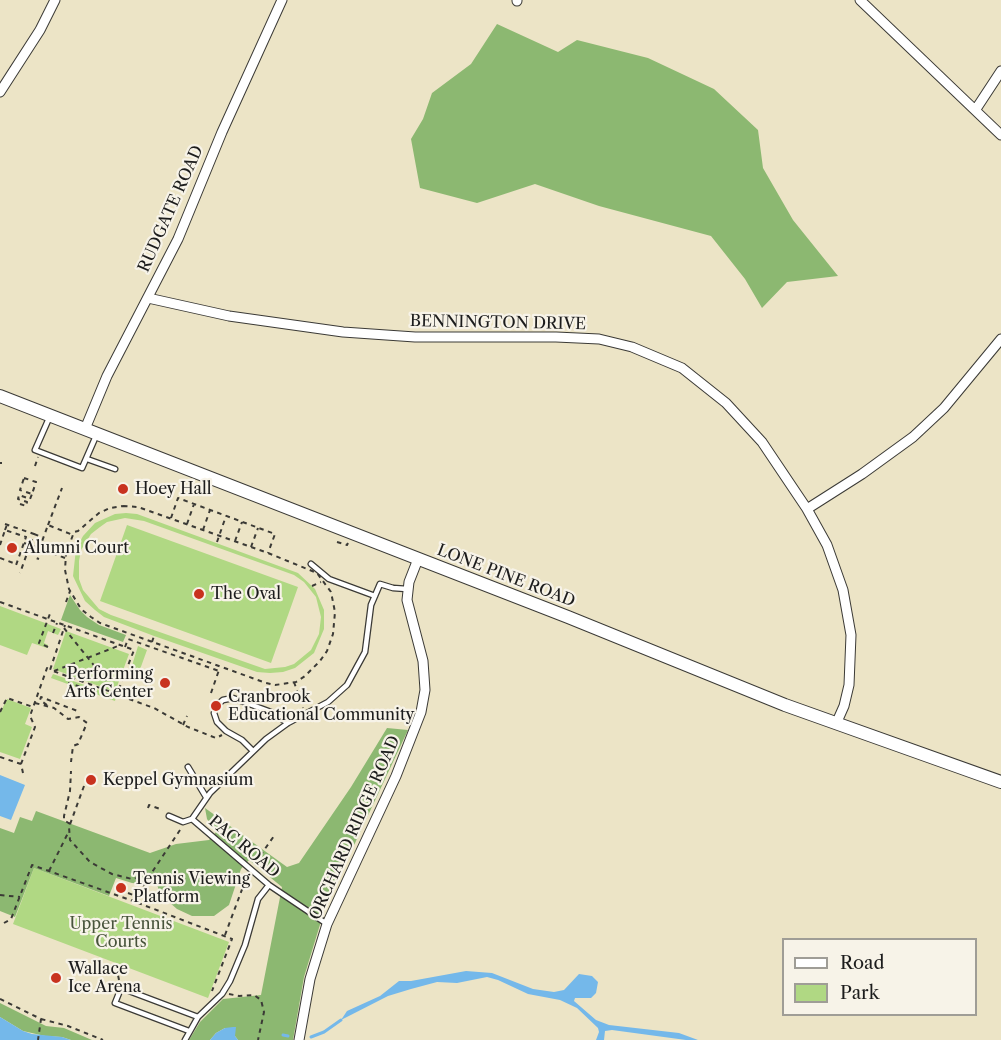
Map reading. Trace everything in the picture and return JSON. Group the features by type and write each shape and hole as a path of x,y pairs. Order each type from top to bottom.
{"street":[{"path":"0,92 40,30 55,0"},
{"name":"RUDGATE ROAD","path":"91,432 107,376 189,215 222,132 282,0"},
{"path":"860,0 1001,135"},
{"path":"976,109 1001,71"},
{"name":"BENNINGTON DRIVE","path":"148,298 229,316 333,331 415,337 599,339 632,347 682,368 726,402 762,442 823,537 839,575 850,620 849,685 844,706 836,724"},
{"path":"807,509 862,474 913,437 944,408 1001,339"},
{"name":"LONE PINE ROAD","path":"0,396 836,724 1001,782"},
{"name":"ORCHARD RIDGE ROAD","path":"299,1040 310,979 327,924 396,776 421,712 424,690 423,669 408,608 407,589 418,559"}],"lane":[{"path":"50,416 35,450 82,468 87,459 91,432"},
{"path":"87,459 115,469"},
{"path":"311,564 329,579 375,597 380,584 407,589"},
{"name":"PAC ROAD","path":"327,924 269,885 192,819 206,797 253,750 288,723 308,714 336,696 356,672 365,651 371,605 375,597"},
{"path":"253,750 217,722 214,713 217,705 223,700 233,698 271,712 288,723"},
{"path":"188,767 206,797"},
{"path":"169,816 183,822 192,819"},
{"path":"185,1040 198,1017 224,992 238,963 258,899 269,885"},
{"path":"189,1031 116,1003 121,988 198,1017"}],"path":[{"path":"20,504 26,506 27,502 18,499 19,495 30,499 32,495 36,482 24,478 20,490 32,495"},
{"path":"39,559 36,558 39,548 62,488"},
{"path":"171,519 178,498 275,534 268,552"},
{"path":"187,524 194,504"},
{"path":"138,507 171,519 268,552 317,573 326,582 334,602 335,624 327,651 314,669 294,682 276,685 266,683 100,623 81,609 66,579 65,558 73,535 90,519 110,508 138,507"},
{"path":"203,530 210,510"},
{"path":"217,542 226,516"},
{"path":"235,541 242,522"},
{"path":"0,545 7,523 43,538"},
{"path":"48,525 73,535"},
{"path":"251,547 258,528"},
{"path":"0,558 16,566 26,537 6,530"},
{"path":"20,573 34,534"},
{"path":"337,542 347,546 349,540"},
{"path":"24,543 65,558"},
{"path":"66,602 70,591"},
{"path":"0,602 57,622 64,627 117,694"},
{"path":"48,647 39,644 51,611"},
{"path":"53,633 57,622"},
{"path":"64,627 134,651 117,694"},
{"path":"52,670 64,627"},
{"path":"152,642 154,636"},
{"path":"125,647 128,639 219,671"},
{"path":"52,670 118,645"},
{"path":"211,693 220,667"},
{"path":"23,773 21,764 34,727 30,716 47,668 123,697"},
{"path":"294,682 308,714"},
{"path":"69,685 69,683 98,693 97,695"},
{"path":"84,688 86,683"},
{"path":"71,762 73,746 78,744 87,723 79,717 68,719 40,700 41,697 80,712"},
{"path":"0,712 7,698 48,706"},
{"path":"129,699 154,708 183,725 216,738 221,736"},
{"path":"183,725 187,716"},
{"path":"0,757 21,764"},
{"path":"70,824 64,820 64,816 70,791 71,771"},
{"path":"84,786 70,824 70,840 98,868 132,879 150,875"},
{"path":"148,808 149,805 165,811 169,816"},
{"path":"133,901 183,822"},
{"path":"49,871 69,830"},
{"path":"254,865 274,836"},
{"path":"4,923 11,919 32,865 133,901 232,939 210,998"},
{"path":"224,936 248,873"},
{"path":"128,893 136,896"},
{"path":"0,895 20,897"},
{"path":"118,975 121,968"},
{"path":"224,992 232,995 254,995 261,1000 264,1012 258,1040"},
{"path":"0,999 41,1019 68,1026 103,1040"},
{"path":"38,1040 41,1019"}],"green space":[{"path":"497,24 558,52 577,40 648,58 714,89 758,130 763,168 793,220 838,276 787,282 762,308 745,279 711,236 599,206 535,184 477,203 420,188 411,139 423,119 432,93 471,64"},
{"path":"115,514 137,514 298,573 315,589 324,610 324,629 314,653 295,668 283,672 257,672 104,617 85,601 73,576 76,549 83,536 95,523","holes":["125,518 144,521 294,575 304,582 316,597 321,617 319,634 311,650 294,664 265,669 99,609 83,590 79,579 81,550 91,534 107,522"]},
{"name":"The Oval","path":"127,525 298,587 271,663 100,601"},
{"path":"70,595 87,617 99,625 126,635 123,642 61,620"},
{"path":"0,606 61,629 58,635 48,631 44,643 48,645 47,648 32,643 27,655 0,645"},
{"path":"66,631 129,654 115,692 53,669"},
{"path":"138,646 147,650 138,675 130,672"},
{"path":"53,674 116,696 115,701 51,678"},
{"path":"7,699 31,708 25,724 32,727 20,759 0,752 0,713"},
{"path":"387,728 408,730 326,905 304,977 293,1040 238,1040 235,1033 225,1028 210,1040 189,1040 200,1022 223,999 261,995 282,887 249,860 241,869 229,905 214,916 192,916 177,909 161,895 157,885 132,883 116,878 109,896 34,868 15,917 0,911 0,828 14,833 20,817 32,821 36,811 150,853 176,844 209,840 216,832 207,819 205,808 287,867 299,863 351,787"},
{"name":"Upper Tennis Courts","path":"34,868 229,942 208,998 13,924"},
{"path":"0,1003 46,1026 64,1028 92,1040 71,1040 23,1031 0,1017"}],"water":[{"path":"0,775 25,785 11,820 0,816"},
{"path":"466,971 492,973 533,989 554,992 564,990 579,974 592,976 598,982 596,993 591,998 575,998 574,1001 596,1020 609,1025 679,1033 698,1040 612,1030 605,1031 604,1040 596,1040 598,1028 577,1008 560,1000 528,994 487,977 457,983 437,982 411,989 388,996 341,1020 347,1011 380,996 399,981"},
{"path":"0,1017 32,1034 71,1040 0,1040"},
{"path":"236,1027 235,1036 238,1040 210,1040 225,1028"}],"waterway":[{"path":"311,1037 324,1032 341,1020"},
{"path":"283,1035 288,1036"}],"place":[{"name":"Hoey Hall","path":"123,489"},
{"name":"Alumni Court","path":"12,548"},
{"name":"The Oval","path":"199,594"},
{"name":"Performing Arts Center","path":"165,683"},
{"name":"Cranbrook Educational Community","path":"216,706"},
{"name":"Keppel Gymnasium","path":"91,780"},
{"name":"Tennis Viewing Platform","path":"121,888"},
{"name":"Wallace Ice Arena","path":"56,978"}]}
